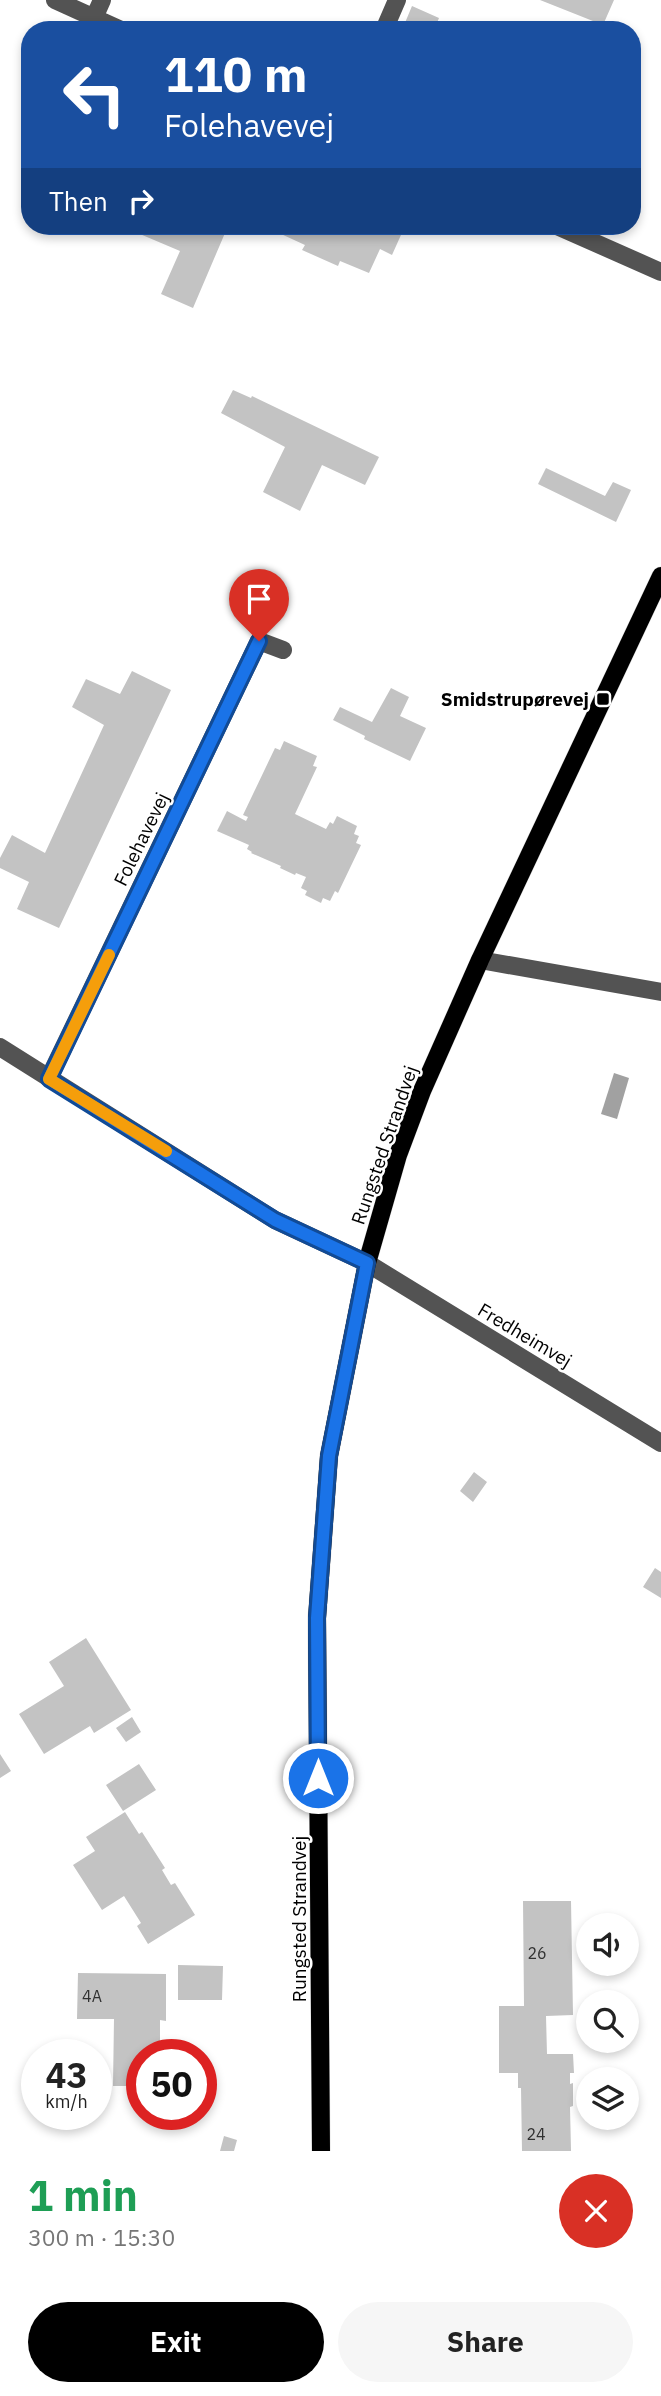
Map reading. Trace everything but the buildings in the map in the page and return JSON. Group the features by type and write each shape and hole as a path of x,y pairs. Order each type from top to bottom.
{"main road":[{"name":"Rungsted Strandvej","path":"321,2151 317,1618 329,1456 367,1263 398,1155 418,1104 480,960 661,576"}],"street":[{"path":"55,0 101,21"},
{"path":"94,18 102,0"},
{"path":"387,21 397,0"},
{"path":"577,235 661,272"},
{"name":"Folehavevej","path":"49,1079 259,641 283,650"},
{"path":"480,960 661,992"},
{"path":"0,1047 275,1220 367,1263"},
{"name":"Fredheimvej","path":"367,1263 661,1443"}],"shaded area":[{"path":"614,1073 629,1078 617,1119 601,1114"}],"slow traffic":[{"path":"109,955 49,1079 166,1151"}],"place":[{"name":"Smidstrupørevej","path":"603,699"}],"route":[{"path":"259,641 49,1079 275,1220 367,1263 329,1456 317,1618 318,1778"}]}
